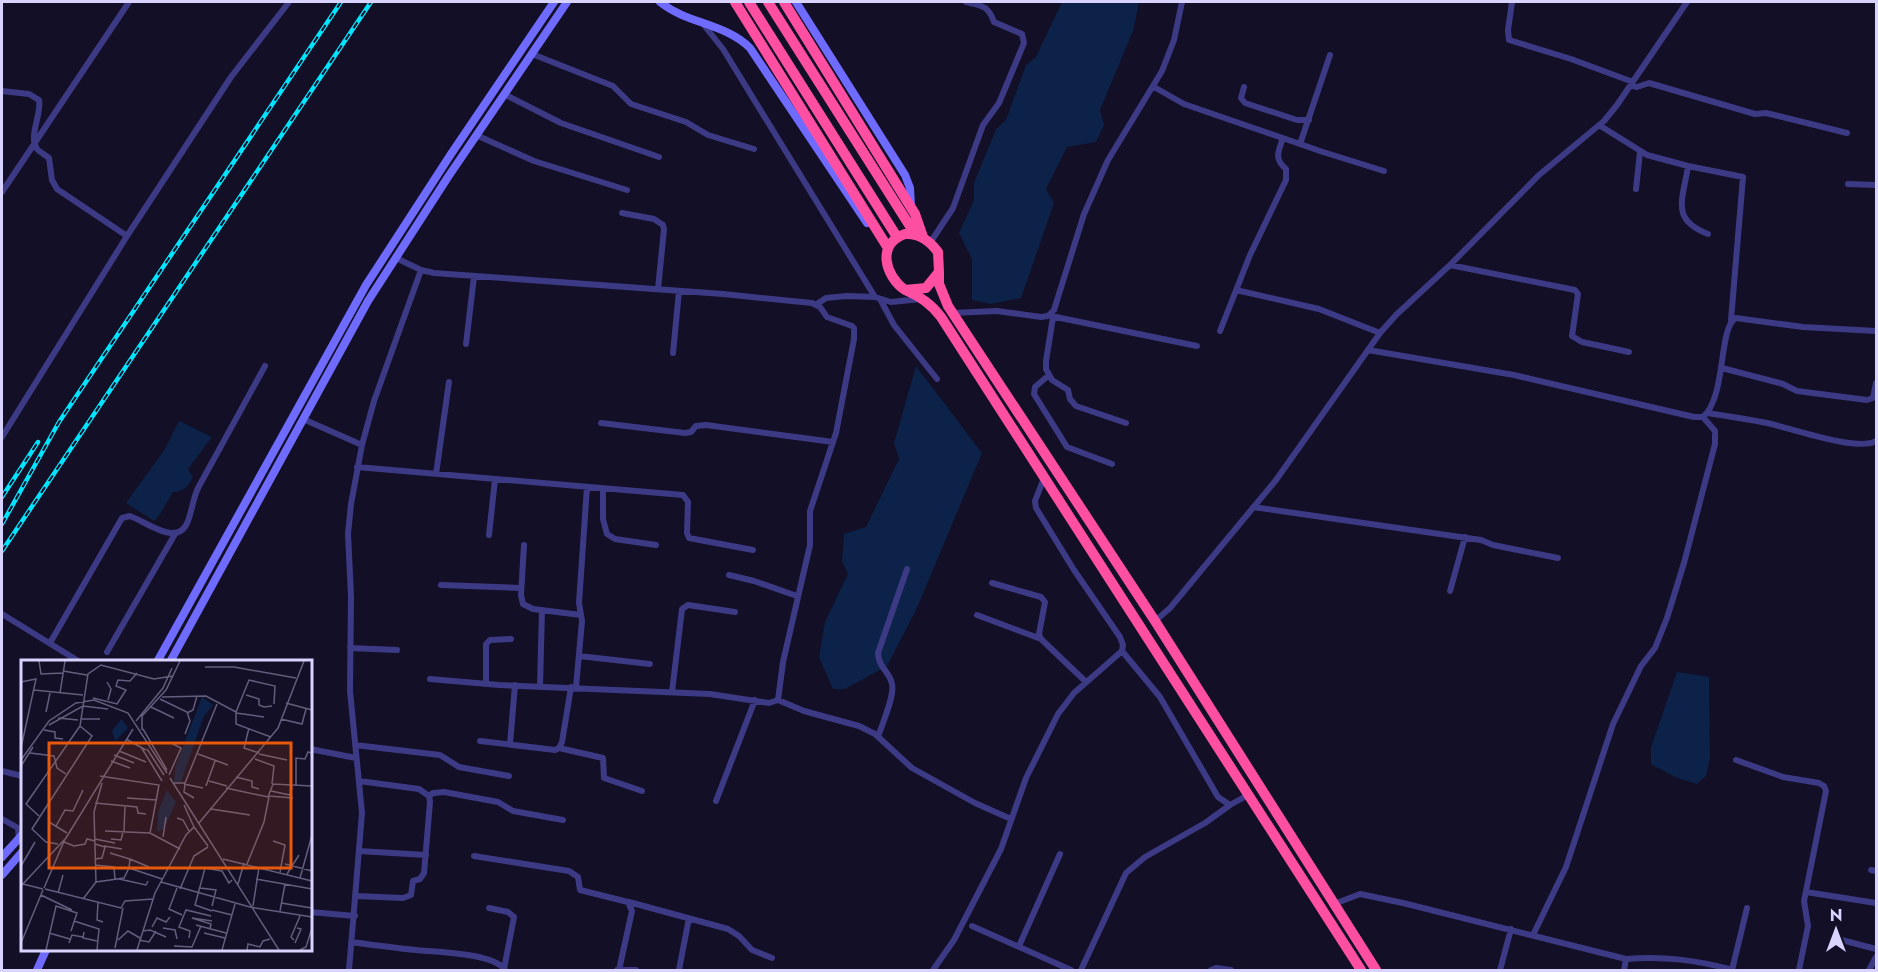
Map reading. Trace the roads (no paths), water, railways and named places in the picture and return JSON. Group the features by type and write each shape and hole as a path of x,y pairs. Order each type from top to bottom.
{"highway":[{"path":"735,2 888,248"},
{"path":"748,2 897,237"},
{"path":"768,2 888,191 922,238 938,252 939,284 952,313 1155,621 1376,970"},
{"path":"784,2 911,208 919,223 922,238"},
{"path":"897,237 922,238"},
{"path":"897,237 888,248 889,272 897,284 924,299 941,317 1361,970"},
{"path":"905,290 926,288 939,272"}],"main road":[{"path":"171,660 368,301 396,258 430,195 554,2"},
{"path":"159,660 366,285 476,135 567,2"},
{"path":"660,2 679,13 735,35 750,48 863,217 880,235"},
{"path":"796,2 905,174 910,188 911,208"},
{"path":"2,857 21,837"},
{"path":"2,875 21,853"},
{"path":"37,970 46,951"}],"street":[{"path":"2,192 129,2"},
{"path":"2,437 127,236 231,77 289,2"},
{"path":"922,238 953,208 983,125 999,103 1024,43 1022,34 994,22 990,11 986,8 966,2"},
{"path":"1126,423 1076,406 1070,399 1068,390 1048,375 1046,361 1051,316 1059,299 1084,214 1108,160 1154,87 1170,54 1182,2"},
{"path":"1512,2 1509,40 1571,59 1637,87 1649,83 1755,114 1766,113 1847,133"},
{"path":"1155,621 1170,608 1282,471 1380,333 1396,315 1450,266 1539,175 1599,125 1617,105 1687,2"},
{"path":"701,21 723,49 894,325 937,379"},
{"path":"532,54 613,86 631,104 686,122 708,135 754,149"},
{"path":"1300,144 1330,55"},
{"path":"1154,87 1184,104 1384,171"},
{"path":"1244,87 1241,98 1245,103 1297,120 1309,120"},
{"path":"2,91 29,94 39,100 35,144 38,150 49,158 52,180 57,189 127,236"},
{"path":"504,94 561,123 659,157"},
{"path":"1599,125 1640,152 1688,166 1743,177 1731,320 1726,330 1722,368 1705,415"},
{"path":"476,135 534,161 627,189"},
{"path":"1220,331 1250,255 1286,180 1286,170 1280,164 1277,156 1283,138"},
{"path":"1636,189 1640,152"},
{"path":"1688,166 1682,205 1683,215 1689,225 1708,234"},
{"path":"1848,183 1876,185"},
{"path":"622,213 654,219 663,225 658,290"},
{"path":"396,258 421,270 474,277 679,291 817,304 826,298 847,296 877,298 891,302 924,299"},
{"path":"1450,266 1575,291 1578,294 1572,336 1582,342 1629,352"},
{"path":"349,970 362,813 350,691 351,596 348,534 351,504 357,467 374,401 421,270"},
{"path":"466,344 474,277"},
{"path":"1236,290 1319,309 1380,333"},
{"path":"673,353 679,291"},
{"path":"778,700 779,684 797,596 810,545 810,511 840,417 855,334 852,326 827,317 817,304"},
{"path":"952,313 988,310 1041,317 1051,316 1197,346"},
{"path":"1731,320 1741,317 1803,327 1876,331"},
{"path":"1368,350 1514,375 1694,417 1705,415 1768,423 1852,444 1868,445 1876,441"},
{"path":"107,652 175,534 183,529 188,521 192,501 198,488 265,366"},
{"path":"1722,368 1783,384 1797,391 1867,400 1875,396 1876,383"},
{"path":"1048,375 1035,387 1034,394 1067,447 1112,464"},
{"path":"436,474 449,382"},
{"path":"1533,935 1566,867 1613,724 1641,666 1655,648 1667,618 1715,444 1715,431 1705,415"},
{"path":"303,419 362,445"},
{"path":"601,423 685,433 691,432 696,426 706,425 833,442"},
{"path":"357,467 683,495 688,502 687,533 689,538 753,550"},
{"path":"933,970 954,940 1001,849 1026,778 1058,714 1066,701 1122,651 1124,645 1036,508 1035,501 1044,478"},
{"path":"489,535 495,479"},
{"path":"559,748 579,656 581,615 579,603 587,487"},
{"path":"603,489 603,519 607,534 615,539 656,545"},
{"path":"1253,507 1465,537 1558,558"},
{"path":"50,644 122,518 130,516 165,533 175,534"},
{"path":"1450,591 1465,537"},
{"path":"524,544 521,588 523,604 533,609 581,615"},
{"path":"878,737 893,687 888,675 880,665 878,654 907,569"},
{"path":"729,575 797,596"},
{"path":"992,583 1041,597 1045,602 1039,634 1041,639"},
{"path":"441,585 521,588"},
{"path":"672,692 682,609 688,605 735,612"},
{"path":"540,686 542,610"},
{"path":"2,614 77,660"},
{"path":"976,615 1041,639 1086,682"},
{"path":"486,684 486,644 490,640 511,639"},
{"path":"350,648 397,650"},
{"path":"1122,651 1160,697 1218,797 1230,805"},
{"path":"579,656 650,664"},
{"path":"430,679 486,684 722,695 769,703 778,700 804,711 859,726 878,737 912,768 975,803 1011,819"},
{"path":"510,744 515,685"},
{"path":"716,801 755,700"},
{"path":"480,741 555,750 559,748 603,758 604,778 642,791"},
{"path":"355,745 440,755 459,767 509,776"},
{"path":"312,749 356,759"},
{"path":"1736,760 1783,777 1819,783 1824,786 1826,798 1804,901 1808,926 1799,970"},
{"path":"2,771 21,776"},
{"path":"359,781 419,789 429,796"},
{"path":"429,796 433,793 444,792 498,802 513,811 563,820"},
{"path":"1081,970 1126,873 1145,857 1205,823 1248,795"},
{"path":"356,896 408,897 411,895 413,881 423,877 429,796"},
{"path":"2,819 18,828 21,837"},
{"path":"359,851 426,855"},
{"path":"1019,946 1060,854"},
{"path":"474,856 569,872 578,877 580,891 735,932 752,950 772,958"},
{"path":"1806,892 1876,903"},
{"path":"1334,904 1360,894 1511,929 1626,959 1680,958 1732,970 1747,908"},
{"path":"628,902 632,910 618,970 636,970"},
{"path":"352,942 456,953 494,962 505,970 514,917 508,912 489,908"},
{"path":"312,912 355,916"},
{"path":"679,970 689,918"},
{"path":"972,926 1071,970"},
{"path":"1500,970 1511,929"},
{"path":"1834,938 1876,949"},
{"path":"1869,970 1876,957"},
{"path":"1624,970 1626,959"},
{"path":"1210,970 1216,968 1231,970"}],"water":[{"path":"1062,2 1139,2 1133,31 1100,110 1104,125 1096,142 1067,147 1046,189 1054,203 1021,298 991,304 972,300 972,259 959,233 974,200 974,183 996,129 1006,120 1026,65 1036,57"},
{"path":"916,366 982,453 916,610 887,666 845,689 833,689 819,657 825,622 848,574 842,561 844,534 866,527 899,459 894,443"},
{"path":"179,421 212,437 188,469 193,477 190,483 183,490 173,492 154,521 126,503 165,449"},
{"path":"1677,672 1709,677 1710,758 1706,776 1697,784 1675,777 1651,764 1651,747"}],"railway":[{"path":"2,524 59,422 341,2"},
{"path":"2,551 371,2"},
{"path":"2,497 38,442"}]}
